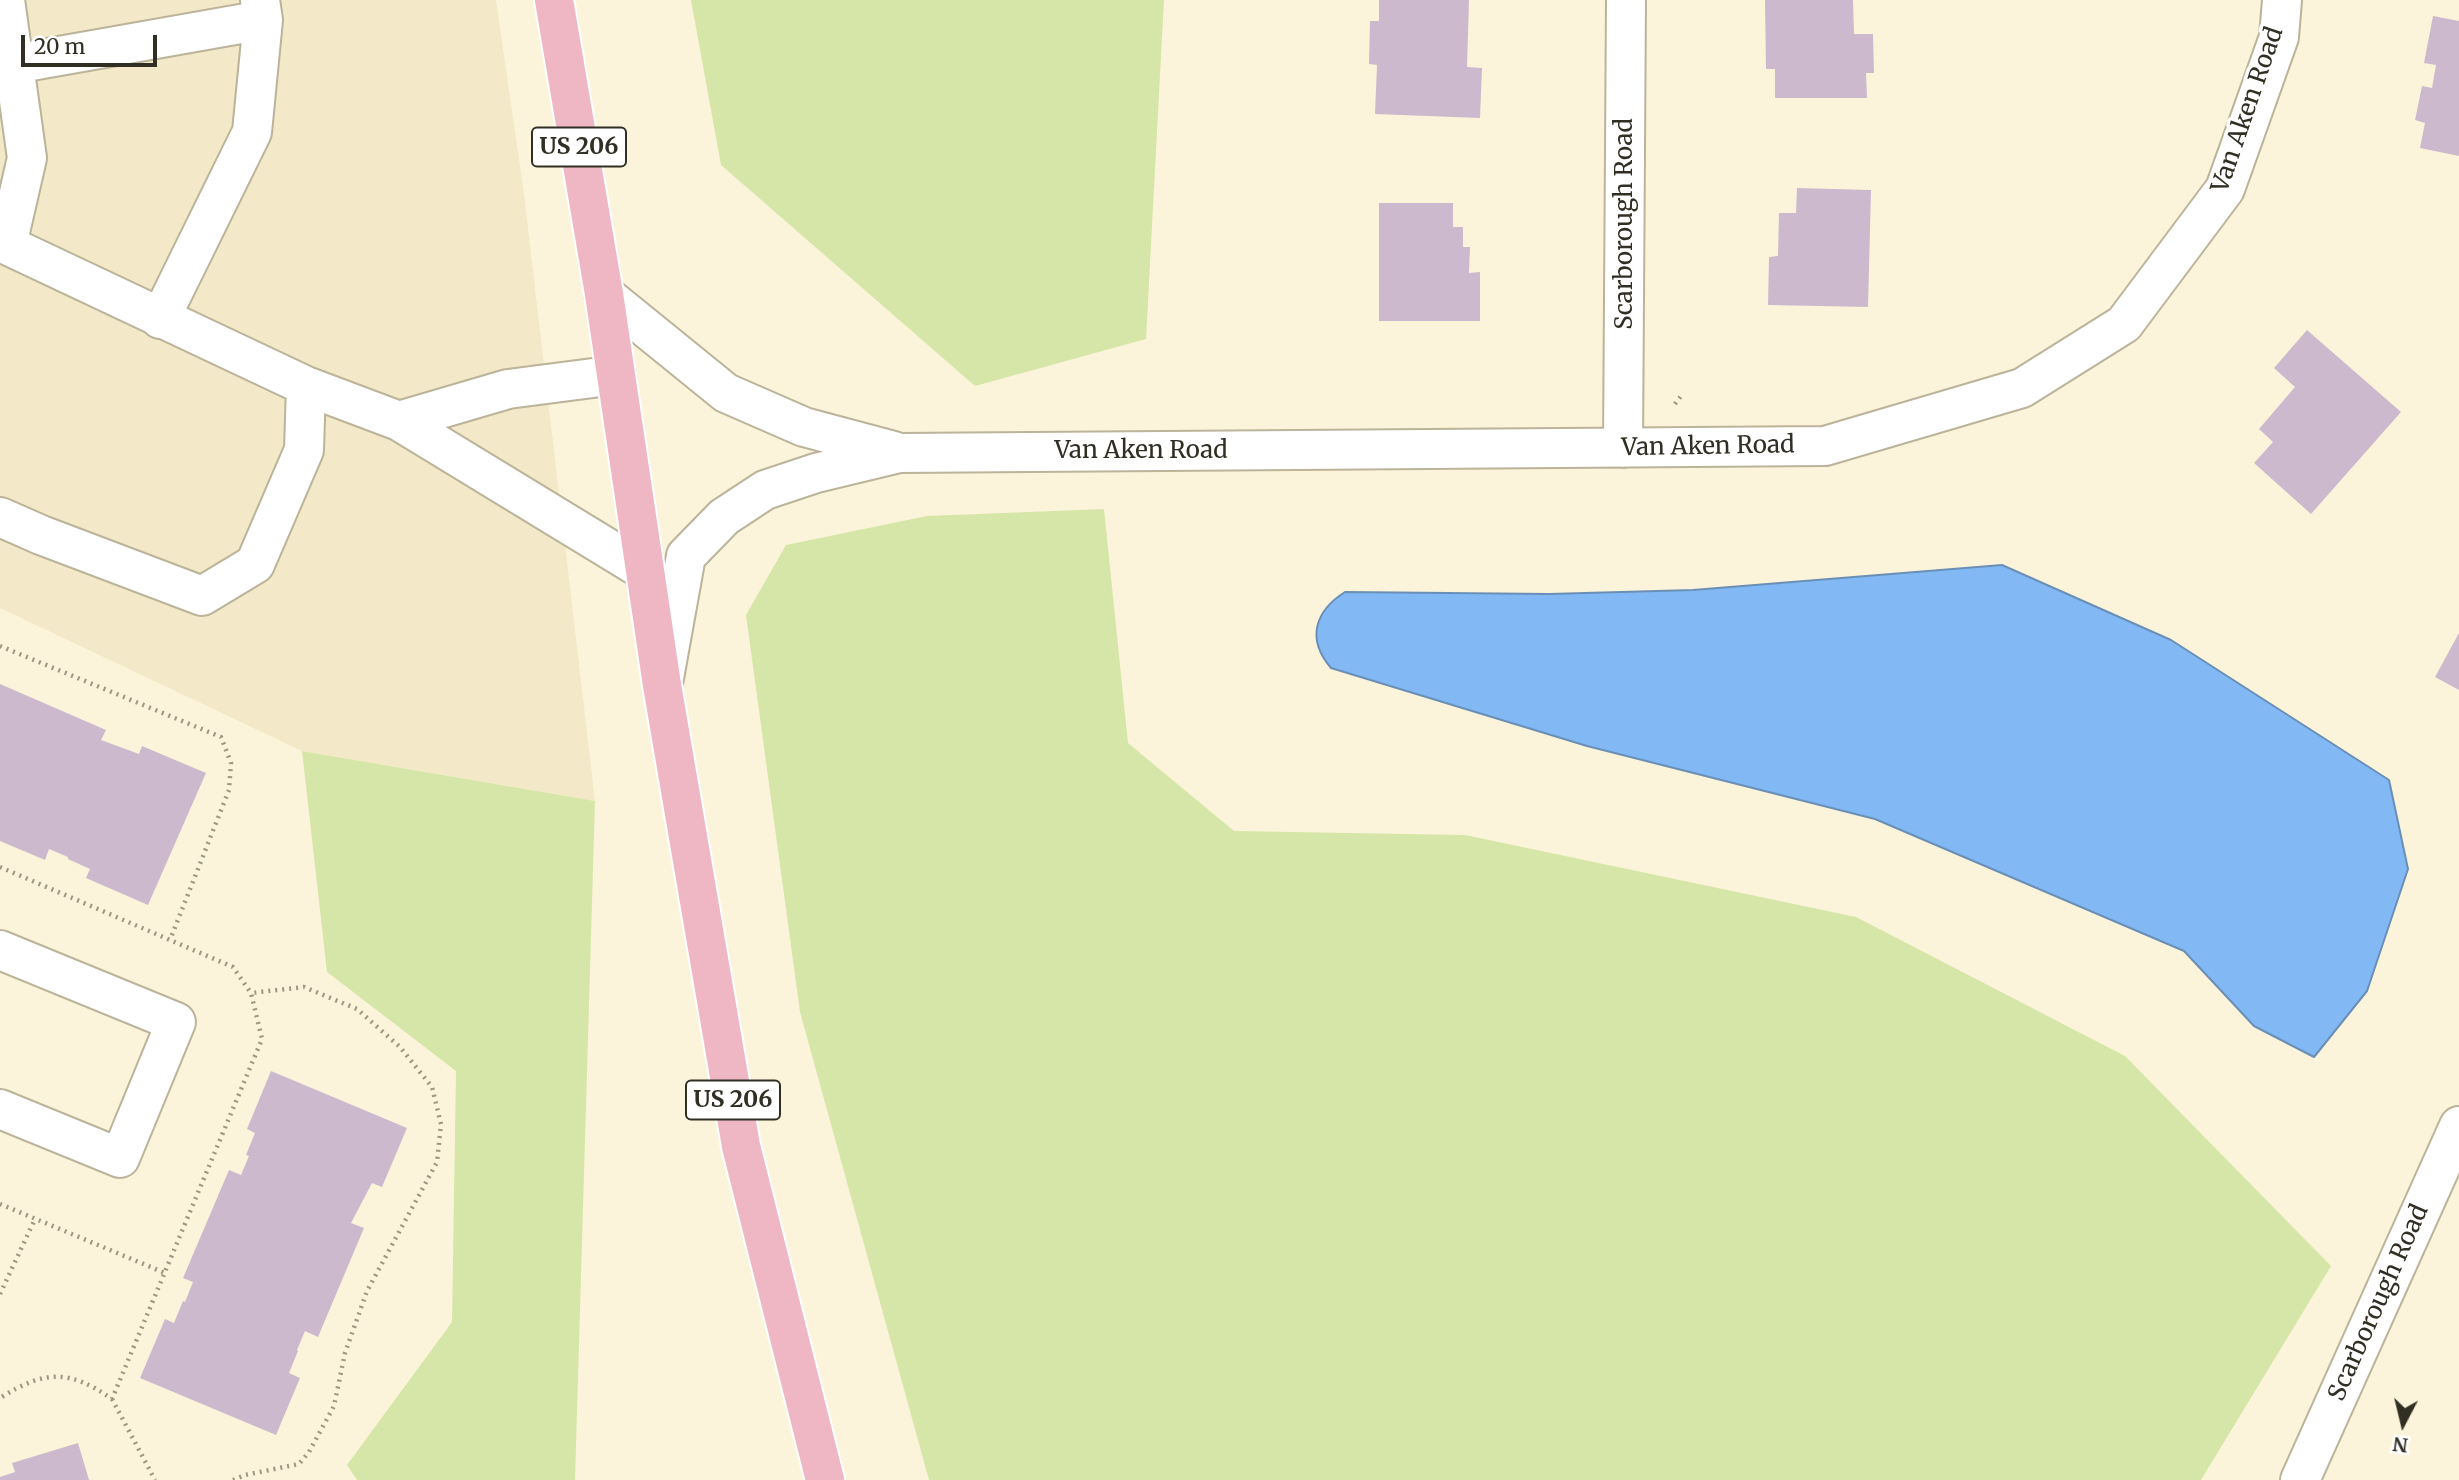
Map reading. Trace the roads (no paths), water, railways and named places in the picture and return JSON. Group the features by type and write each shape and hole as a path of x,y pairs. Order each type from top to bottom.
{"highway":[{"name":"US 206","path":"554,0 604,294 662,685 741,1146 825,1480"}],"street":[{"path":"5,0 27,158 4,244 306,386 399,421 645,571"},
{"name":"Scarborough Road","path":"1623,448 1626,0"},
{"name":"Van Aken Road","path":"662,685 686,556 724,517 765,490 816,472 899,453 1825,446 2022,388 2124,324 2225,189 2279,37 2281,0"},
{"path":"14,64 261,10 252,132 160,319"},
{"name":"Van Aken Road","path":"604,294 726,393 804,427 899,453"},
{"path":"399,421 508,389 616,375"},
{"path":"0,517 202,596 255,564 304,450 306,386"},
{"path":"0,950 176,1022 120,1158 0,1109"},
{"name":"Scarborough Road","path":"2300,1480 2459,1126"}],"water":[{"path":"2002,565 2171,640 2389,780 2408,869 2367,991 2314,1057 2254,1026 2184,951 1875,819 1587,746 1331,668 1318,647 1317,626 1321,617 1345,592 1549,594 1693,590"}]}
